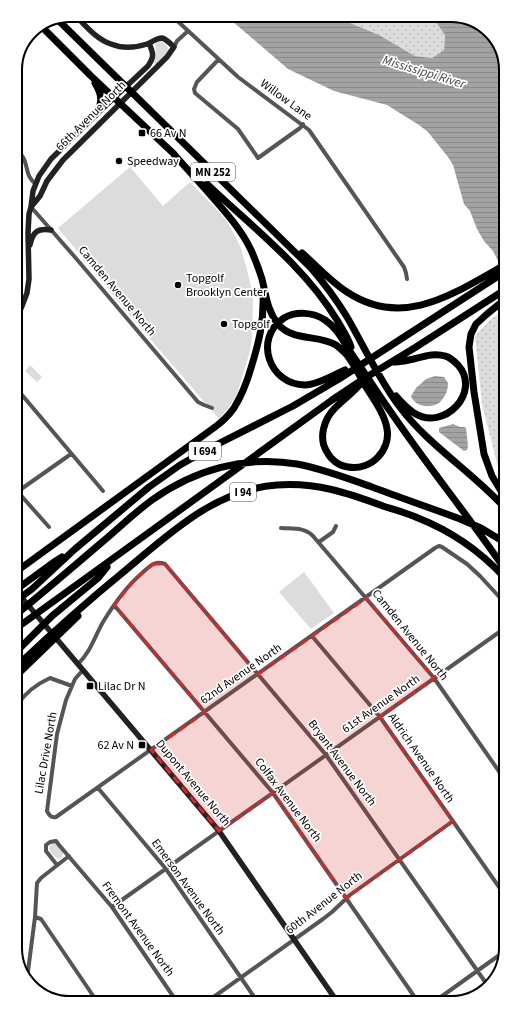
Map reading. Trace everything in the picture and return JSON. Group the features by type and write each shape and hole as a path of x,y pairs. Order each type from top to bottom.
{"highway":[{"name":"MN 252","path":"61,23 242,200"},
{"path":"45,29 114,98 306,278 333,314 350,342 354,357"},
{"path":"91,76 99,89 101,97 100,108 96,114"},
{"path":"172,152 216,201 245,238 262,278 269,308 278,324 284,330 292,334 329,342 343,351 351,361 384,419 388,435 386,444 381,454 374,462 360,467 351,468 341,465 331,458 324,446 322,435 325,424 332,412 355,387"},
{"path":"242,200 337,284 350,294 368,302 402,308 430,303 499,268"},
{"path":"242,200 306,263 323,282 339,304 387,389 411,421 499,501"},
{"path":"22,568 215,427 228,416 235,407 246,385 258,346 261,330 263,295 256,262"},
{"name":"I 694","path":"22,596 149,487 180,465 292,406 499,276"},
{"name":"I 694","path":"22,624 267,446 355,387 365,378 499,294"},
{"path":"499,305 476,324 471,334 469,347 474,392 484,454 492,476 499,488"},
{"path":"346,372 308,385 288,381 278,374 271,363 268,350 270,335 284,319 300,313 317,316 329,323 354,357 401,428 499,561"},
{"path":"362,344 394,394 407,408 417,414 427,418 434,418 444,415 455,408 462,398 465,387 464,374 460,367 446,356 428,355 390,363"},
{"name":"I 94","path":"22,610 152,500 165,491 201,473 236,464 263,461 288,463 322,469 448,514 476,526 499,539"},
{"name":"I 94","path":"22,661 100,591 162,539 202,510 235,494 263,487 276,485 311,485 357,496 416,517 459,539 488,560 499,572"},
{"path":"22,586 54,562 76,549"},
{"path":"22,646 52,616 98,578 115,557"},
{"path":"22,630 69,590"},
{"path":"22,670 93,602 100,591"}],"street":[{"path":"82,22 94,35 112,45 137,47 162,38 174,47"},
{"name":"Willow Lane","path":"178,22 238,78 303,124 309,130 404,267 407,279"},
{"name":"66th Avenue North","path":"22,306 27,293 28,224 33,191 39,176 51,159 96,114 114,98 129,89 167,57 177,42 188,31"},
{"name":"66th Avenue North","path":"31,207 40,196 47,181 63,160 120,103 129,89 148,66 153,55 149,43"},
{"path":"218,60 196,82 194,89 195,93 238,130 258,158 300,128 303,124"},
{"path":"22,156 26,164 29,177 36,184"},
{"name":"Camden Avenue North","path":"31,207 198,402 212,408"},
{"path":"28,251 34,234 43,229 51,230"},
{"path":"22,396 103,491"},
{"path":"22,488 71,454"},
{"path":"22,497 49,527"},
{"path":"319,542 333,532 336,526"},
{"name":"Camden Avenue North","path":"281,528 300,528 307,531 319,542 434,678 499,771"},
{"name":"62nd Avenue North","path":"54,818 439,546 467,564 499,597"},
{"name":"Bryant Avenue North","path":"114,605 123,592 148,567 157,562 165,564 326,755 485,982"},
{"name":"Dupont Avenue North","path":"22,596 219,831 333,996"},
{"path":"78,664 86,656 114,605"},
{"name":"Colfax Avenue North","path":"114,605 273,793 413,996"},
{"name":"61st Avenue North","path":"112,907 499,632"},
{"name":"Aldrich Avenue North","path":"312,636 380,716 499,887"},
{"name":"Lilac Drive North","path":"54,818 50,816 47,811 57,734 66,700 75,679 84,670"},
{"path":"22,698 50,678 72,686"},
{"name":"Emerson Avenue North","path":"98,788 166,869 253,996"},
{"name":"60th Avenue North","path":"216,996 332,912 346,898 453,821"},
{"name":"Fremont Avenue North","path":"57,865 46,851 46,845 50,842 56,842 112,907 173,996"},
{"path":"28,972 38,883 41,878 69,856"},
{"path":"35,917 41,919 93,996"},
{"path":"442,996 499,955"}],"highlighted area":[{"path":"153,564 165,564 258,674 366,598 434,678 380,717 453,821 346,898 273,793 219,831 151,750 205,712 114,605 134,580"}],"shaded area":[{"path":"348,22 436,22 445,34 444,50 432,58 415,56 379,35"},
{"path":"161,41 167,46 169,51 156,65 154,63 156,55 155,44"},
{"name":"Topgolf Brooklyn Center","path":"130,167 163,206 190,182 228,223 241,248 253,295 252,338 250,351 237,394 230,406 219,419 116,299 58,228"},
{"path":"499,314 499,469 482,404 475,336 491,319"},
{"path":"30,365 42,377 37,382 25,371"},
{"path":"304,572 334,613 311,629 279,592"},
{"path":"56,843 63,852 61,858 59,859 49,850 50,845"}],"water":[{"name":"Mississippi River","path":"233,22 348,22 379,35 415,56 432,58 444,50 445,35 436,22 461,23 478,30 485,36 493,46 498,60 499,70 499,263 493,251 484,241 477,229 470,211 464,204 453,165 428,132 387,105 334,91 288,69"},
{"path":"435,376 444,377 448,383 448,388 443,399 438,404 429,406 416,403 411,396 416,388 426,379"},
{"path":"453,424 466,428 467,450 464,451 439,432 439,428"}],"place":[{"name":"66 Av N","path":"142,133"},
{"name":"Speedway","path":"119,161"},
{"name":"Topgolf Brooklyn Center","path":"178,285"},
{"name":"Topgolf","path":"224,324"},
{"name":"Lilac Dr N","path":"90,686"},
{"name":"62 Av N","path":"142,745"}]}
